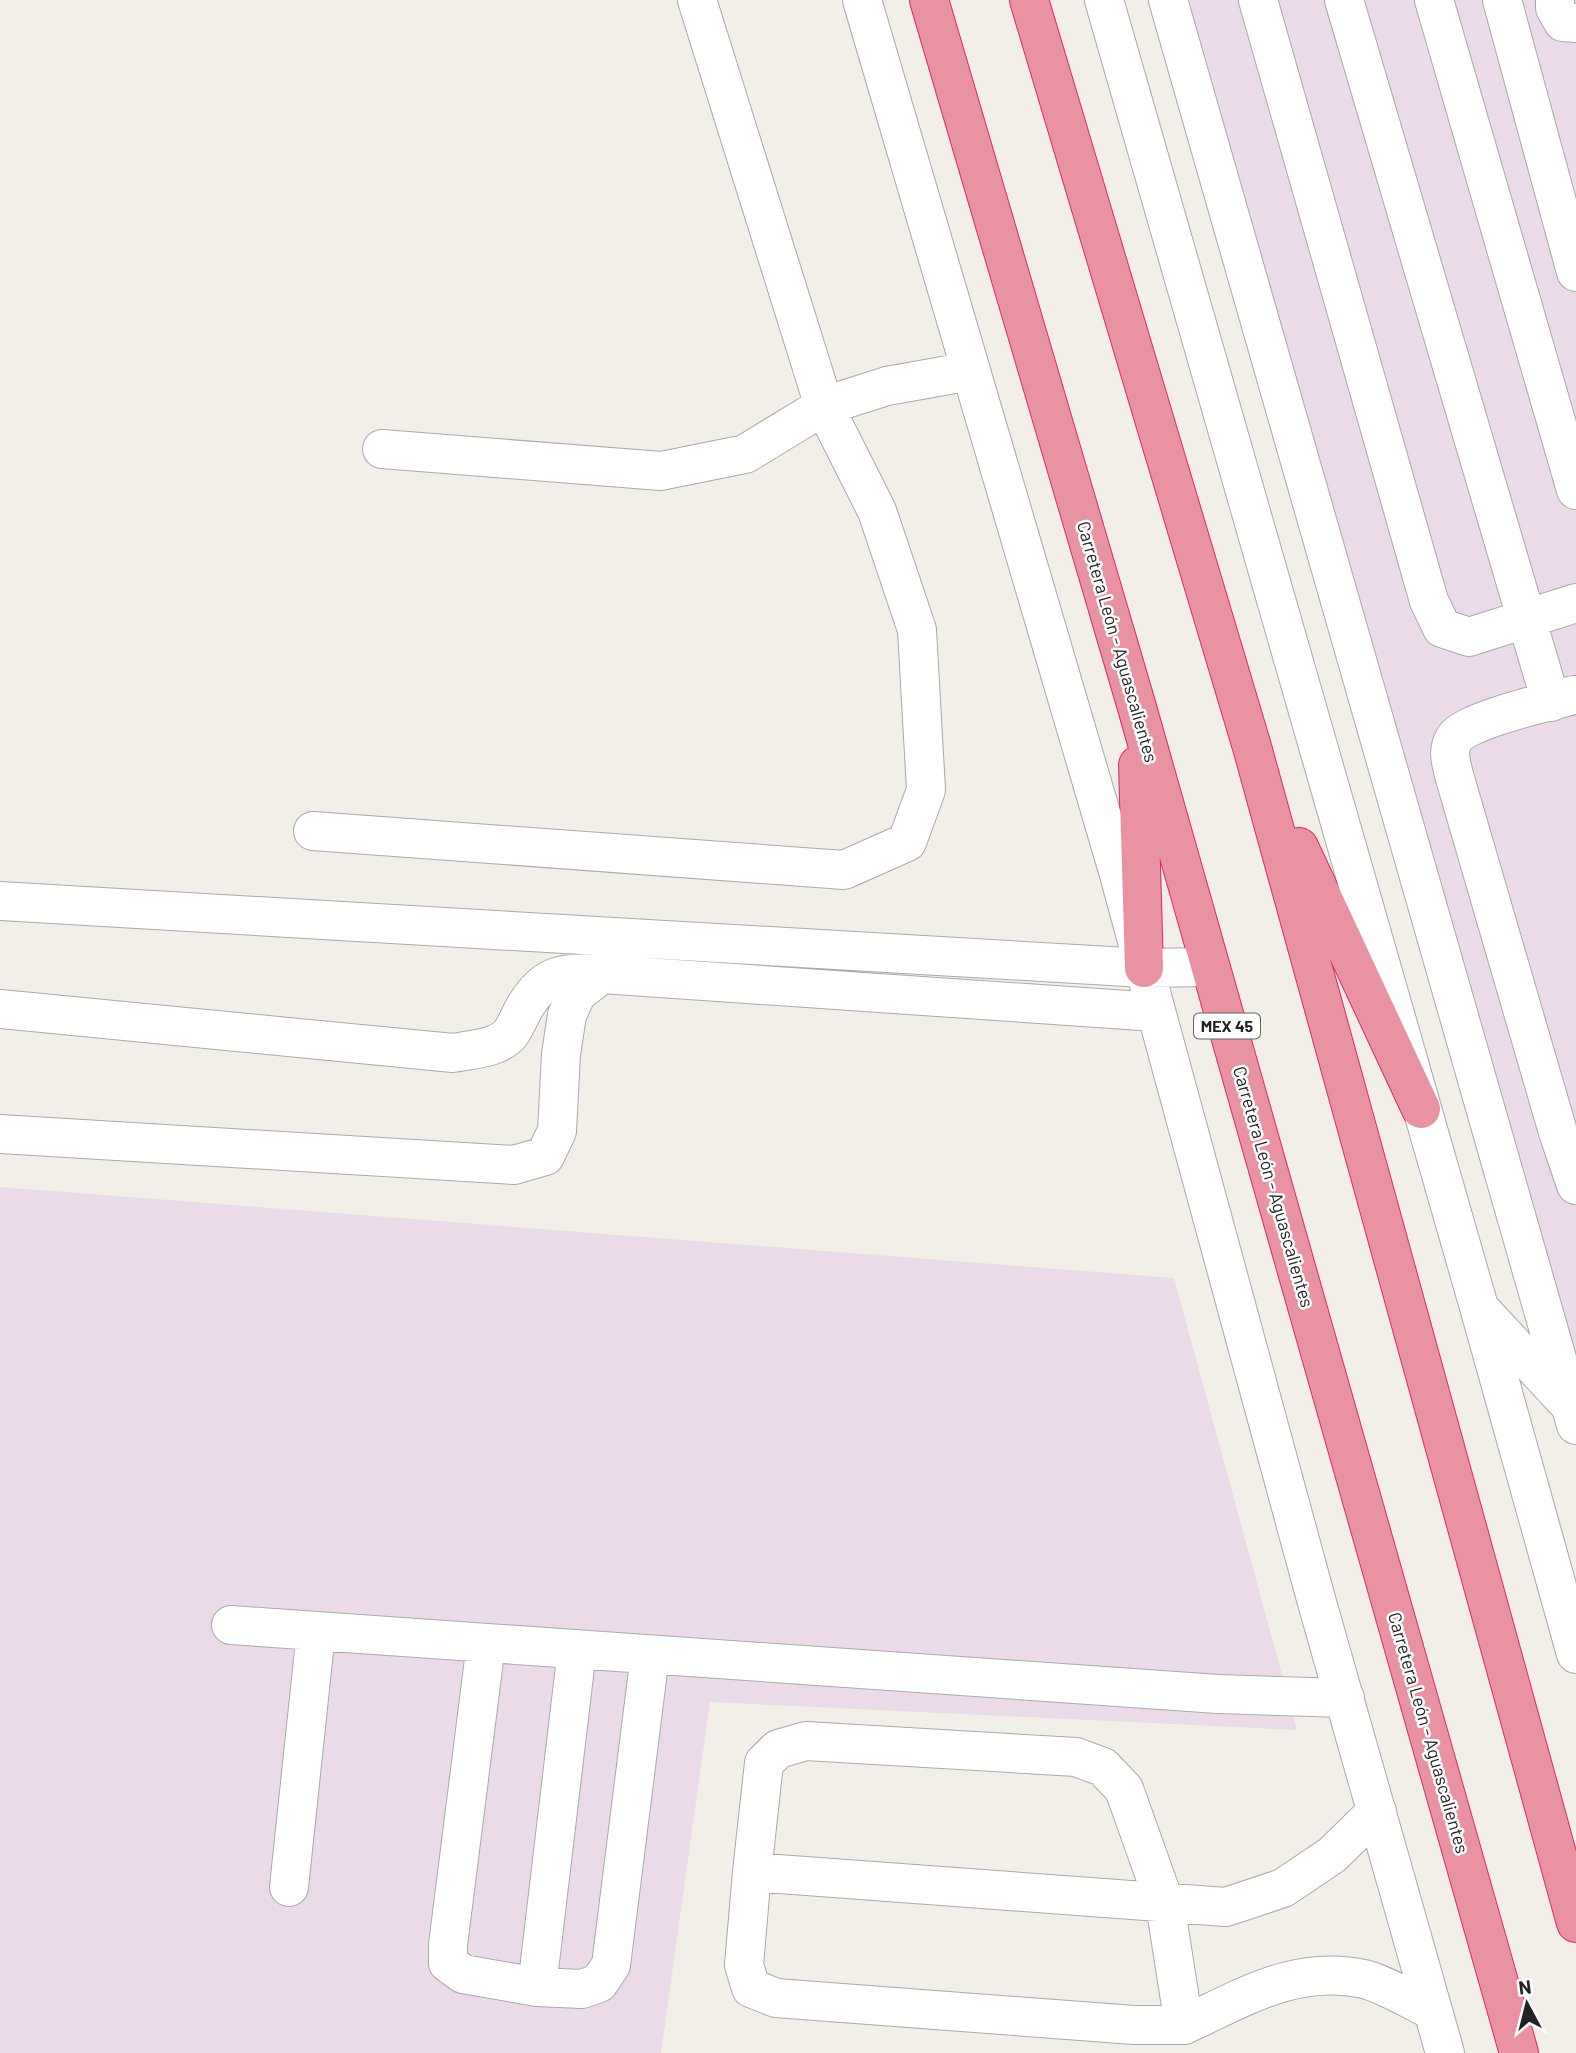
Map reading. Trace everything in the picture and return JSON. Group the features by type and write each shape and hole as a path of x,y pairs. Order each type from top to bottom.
{"highway":[{"name":"Carretera León - Aguascalientes","path":"929,0 1136,704 1519,2053"},
{"path":"1029,0 1252,747 1576,1923"},
{"path":"1136,704 1144,968"},
{"path":"1252,747 1421,1109"}],"street":[{"path":"313,831 844,870 907,842 926,790 917,630 877,511 824,406 697,0"},
{"path":"862,0 1118,871 1312,1586 1445,2053"},
{"path":"1104,0 1576,1654"},
{"path":"1168,0 1574,1412"},
{"path":"1258,0 1429,601 1442,628 1469,637 1576,603"},
{"path":"1344,0 1525,618 1563,698 1475,723 1455,735 1449,751 1461,801 1576,1185"},
{"path":"1433,0 1576,490"},
{"path":"1502,0 1576,272"},
{"path":"1555,0 1555,8 1563,22 1576,23"},
{"path":"382,449 661,471 745,454 824,406 887,386 971,371"},
{"path":"0,901 1144,968 1210,967"},
{"path":"0,1009 453,1053 492,1046 509,1035 527,1003 544,981 569,974 602,974 1156,1012"},
{"path":"0,1134 514,1165 545,1156 557,1131 561,1054 567,1015 577,993 602,974"},
{"path":"1479,1307 1574,1412"},
{"path":"231,1625 1217,1693 1345,1698"},
{"path":"289,1887 316,1632"},
{"path":"486,1644 448,1945 449,1963 463,1975 537,1987 582,1989 599,1983 611,1965 650,1655"},
{"path":"537,1987 578,1650"},
{"path":"1184,2025 1165,1904 1124,1789 1103,1767 1076,1757 806,1741 778,1749 764,1763 744,1965 751,1987 776,1998 1120,2024 1184,2025 1275,1983 1323,1974 1366,1979 1433,2011"},
{"path":"752,1872 1226,1908 1283,1888 1332,1855 1377,1811"}],"shaded area":[{"path":"1186,0 1576,0 1576,1356"},
{"path":"0,1187 1174,1278 1297,1730 710,1702 661,2053 0,2053"}]}
